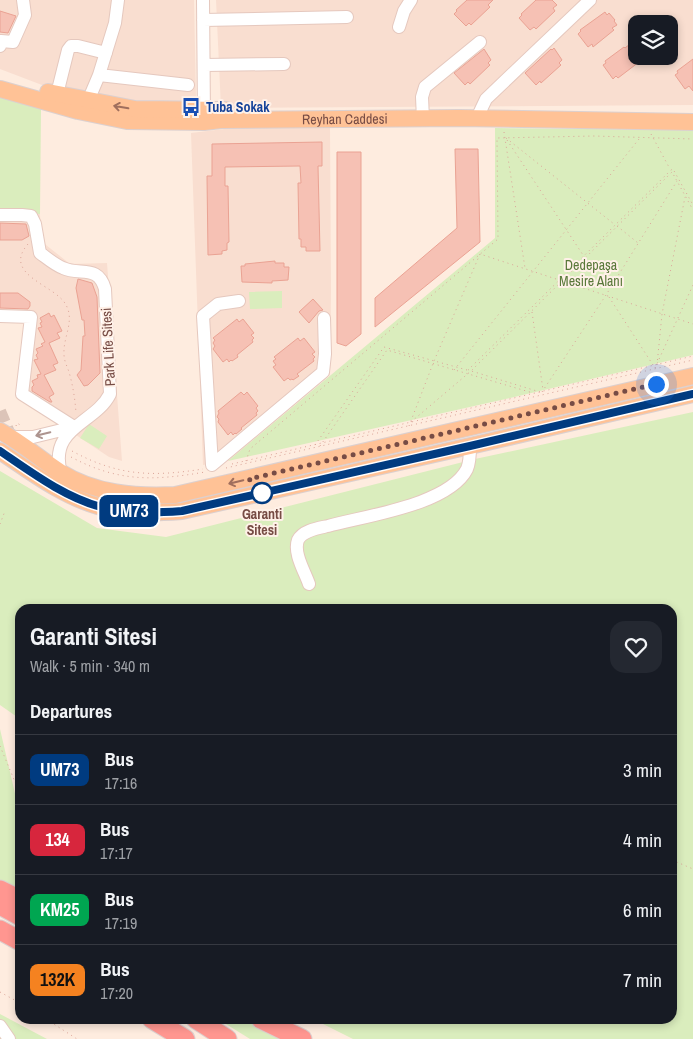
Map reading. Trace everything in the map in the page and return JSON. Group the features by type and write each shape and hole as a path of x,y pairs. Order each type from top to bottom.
{"highway":[{"path":"0,890 15,898"},
{"path":"0,905 15,913"},
{"path":"0,930 15,938"},
{"path":"160,1024 185,1039"},
{"path":"204,1024 226,1039"},
{"path":"271,1024 302,1039"}],"main road":[{"name":"Reyhan Caddesi","path":"0,77 57,94 135,109 205,116 221,120 479,114 693,113"},
{"name":"Reyhan Caddesi","path":"0,88 78,111 127,121 205,116"},
{"name":"Reyhan Caddesi","path":"479,114 502,118 693,122"},
{"path":"9,432 61,473 91,486 128,495 175,495 693,376"},
{"path":"0,451 58,488 100,506 144,513 182,511 693,394"}],"street":[{"path":"0,42 13,42 25,15 23,0"},
{"path":"88,100 99,75 115,23 118,0"},
{"path":"203,0 205,116"},
{"path":"399,27 404,11 411,0"},
{"path":"479,114 486,99 590,0"},
{"path":"203,20 347,17"},
{"path":"422,115 422,93 427,84 480,42"},
{"path":"57,94 68,50 72,46 106,53"},
{"path":"204,65 284,64"},
{"path":"99,75 188,85"},
{"name":"Park Life Sitesi","path":"0,215 22,214 31,216 35,224 40,253 64,269 97,275 102,280 105,289 110,394 103,405 76,426"},
{"path":"212,488 203,316 218,304 239,301"},
{"path":"0,316 31,317 22,394 76,426"},
{"path":"211,468 323,372 325,365 324,318"},
{"path":"9,432 38,436 76,426"},
{"path":"61,473 58,463 60,448 76,426"},
{"path":"309,584 297,549 298,540 303,535 332,525 406,507 449,488 467,469 470,459 470,446"},
{"path":"0,1026 9,1039"}],"path":[{"path":"502,118 526,270"},
{"path":"644,120 693,210"},
{"path":"244,464 250,449 498,239 498,138 594,136 693,139"},
{"path":"505,138 639,243"},
{"path":"505,138 585,259"},
{"path":"454,370 639,138"},
{"path":"468,370 557,280 673,168 693,205"},
{"path":"410,423 468,374 672,172"},
{"path":"540,396 677,182"},
{"path":"657,364 662,314 685,196"},
{"path":"37,234 23,250 22,266 25,272 62,298 67,306 70,321 64,362 74,390 76,426"},
{"path":"480,254 693,324"},
{"path":"409,426 434,361 480,254"},
{"path":"655,369 693,285"},
{"path":"609,296 655,369"},
{"path":"532,311 542,392"},
{"path":"315,445 384,347 542,392"},
{"path":"320,447 387,350 540,396"},
{"path":"60,448 84,464 106,472 126,477 148,479 174,478 693,356"},
{"path":"60,448 110,468 126,472 166,474 244,464 693,360"},
{"path":"9,432 17,423 38,436"},
{"path":"0,524 5,511"},
{"path":"0,746 15,782"},
{"path":"677,862 693,869"},
{"path":"0,992 15,1001"},
{"path":"54,1024 77,1039"}],"shaded area":[{"path":"0,0 194,0 196,98 194,103 183,107 78,94 42,85 0,69"},
{"path":"216,0 693,0 693,105 221,108"},
{"path":"241,127 330,128 330,375 228,461 203,465 191,133"},
{"path":"0,213 40,214 41,241 70,264 107,263 122,461 109,457 28,403 27,323 0,321"}],"green space":[{"path":"0,96 41,109 40,214 0,213"},
{"name":"Dedepaşa Mesire Alanı","path":"495,128 693,130 693,355 228,461 495,238"},
{"path":"282,291 282,308 250,309 249,292"},
{"path":"693,412 693,1039 353,1039 323,1024 677,1024 677,604 15,604 15,716 0,705 0,471 97,528 166,537 475,459"},
{"path":"89,424 107,436 99,449 80,438"},
{"path":"0,729 15,794 15,888 0,880"},
{"path":"0,1014 15,1022 15,1024 19,1024 47,1039 0,1039"},
{"path":"226,1024 254,1024 284,1039 250,1039"}],"building":[{"path":"467,0 493,0 488,5 490,7 471,25 469,23 466,26 454,14"},
{"path":"536,0 552,0 557,5 553,8 555,11 536,29 534,27 530,30 519,18"},
{"path":"0,11 16,16 8,33 0,32"},
{"path":"605,12 607,15 609,13 617,25 612,28 614,30 593,47 592,44 588,47 578,34 580,30"},
{"path":"628,46 628,65 635,65 618,78 616,76 613,79 603,65 606,63 605,61"},
{"path":"554,48 562,60 559,63 561,65 541,83 540,81 536,85 525,73"},
{"path":"484,49 491,60 488,63 490,65 470,84 468,82 465,85 454,73"},
{"path":"693,59 693,91 689,86 685,89 675,75 678,73 677,71"},
{"path":"322,142 322,166 318,166 320,251 306,251 306,247 301,247 301,239 299,239 298,183 301,183 300,166 225,167 225,186 228,186 229,242 227,243 227,250 222,251 222,254 208,255 207,176 212,176 212,144"},
{"path":"455,149 478,149 480,242 375,327 375,298 457,228"},
{"path":"337,152 361,152 361,334 346,346 337,343"},
{"path":"0,223 26,224 29,236 22,240 0,240"},
{"path":"275,261 275,263 284,263 284,267 289,267 288,280 272,281 272,283 242,282 241,266"},
{"path":"78,279 92,283 97,297 100,373 88,385 84,386 77,375 81,370 83,336 85,336 84,320 82,320 76,288"},
{"path":"0,293 18,293 30,302 30,306 28,309 0,308"},
{"path":"313,299 323,310 319,311 309,323 299,312"},
{"path":"49,313 51,317 54,315 62,331 57,333 60,338 49,343 58,363 53,365 56,370 44,375 54,394 49,397 52,402 32,391 34,385 32,381 38,378 37,375 41,374 34,360 38,359 36,349 43,346 41,344 45,342 38,328 42,327 40,318"},
{"path":"237,319 239,322 243,319 254,333 251,335 254,338 253,342 232,361 229,362 227,359 223,362 213,349 215,340 213,338"},
{"path":"298,338 300,341 304,338 315,352 312,354 315,357 314,361 297,374 299,376 293,380 288,378 284,381 273,367 276,365 273,361 276,359 274,357"},
{"path":"241,392 244,395 247,392 258,406 256,408 258,411 257,415 236,434 233,435 231,432 228,435 218,422 218,411"}],"tunnel":[{"path":"0,411 11,437"}],"bus line":[{"name":"UM73","path":"0,451 58,488 100,506 144,513 182,511 693,394"}],"place":[{"name":"Tuba Sokak","path":"191,107"},
{"name":"Garanti Sitesi","path":"262,493"}],"route":[{"path":"262,493 249,479 656,384"}]}
